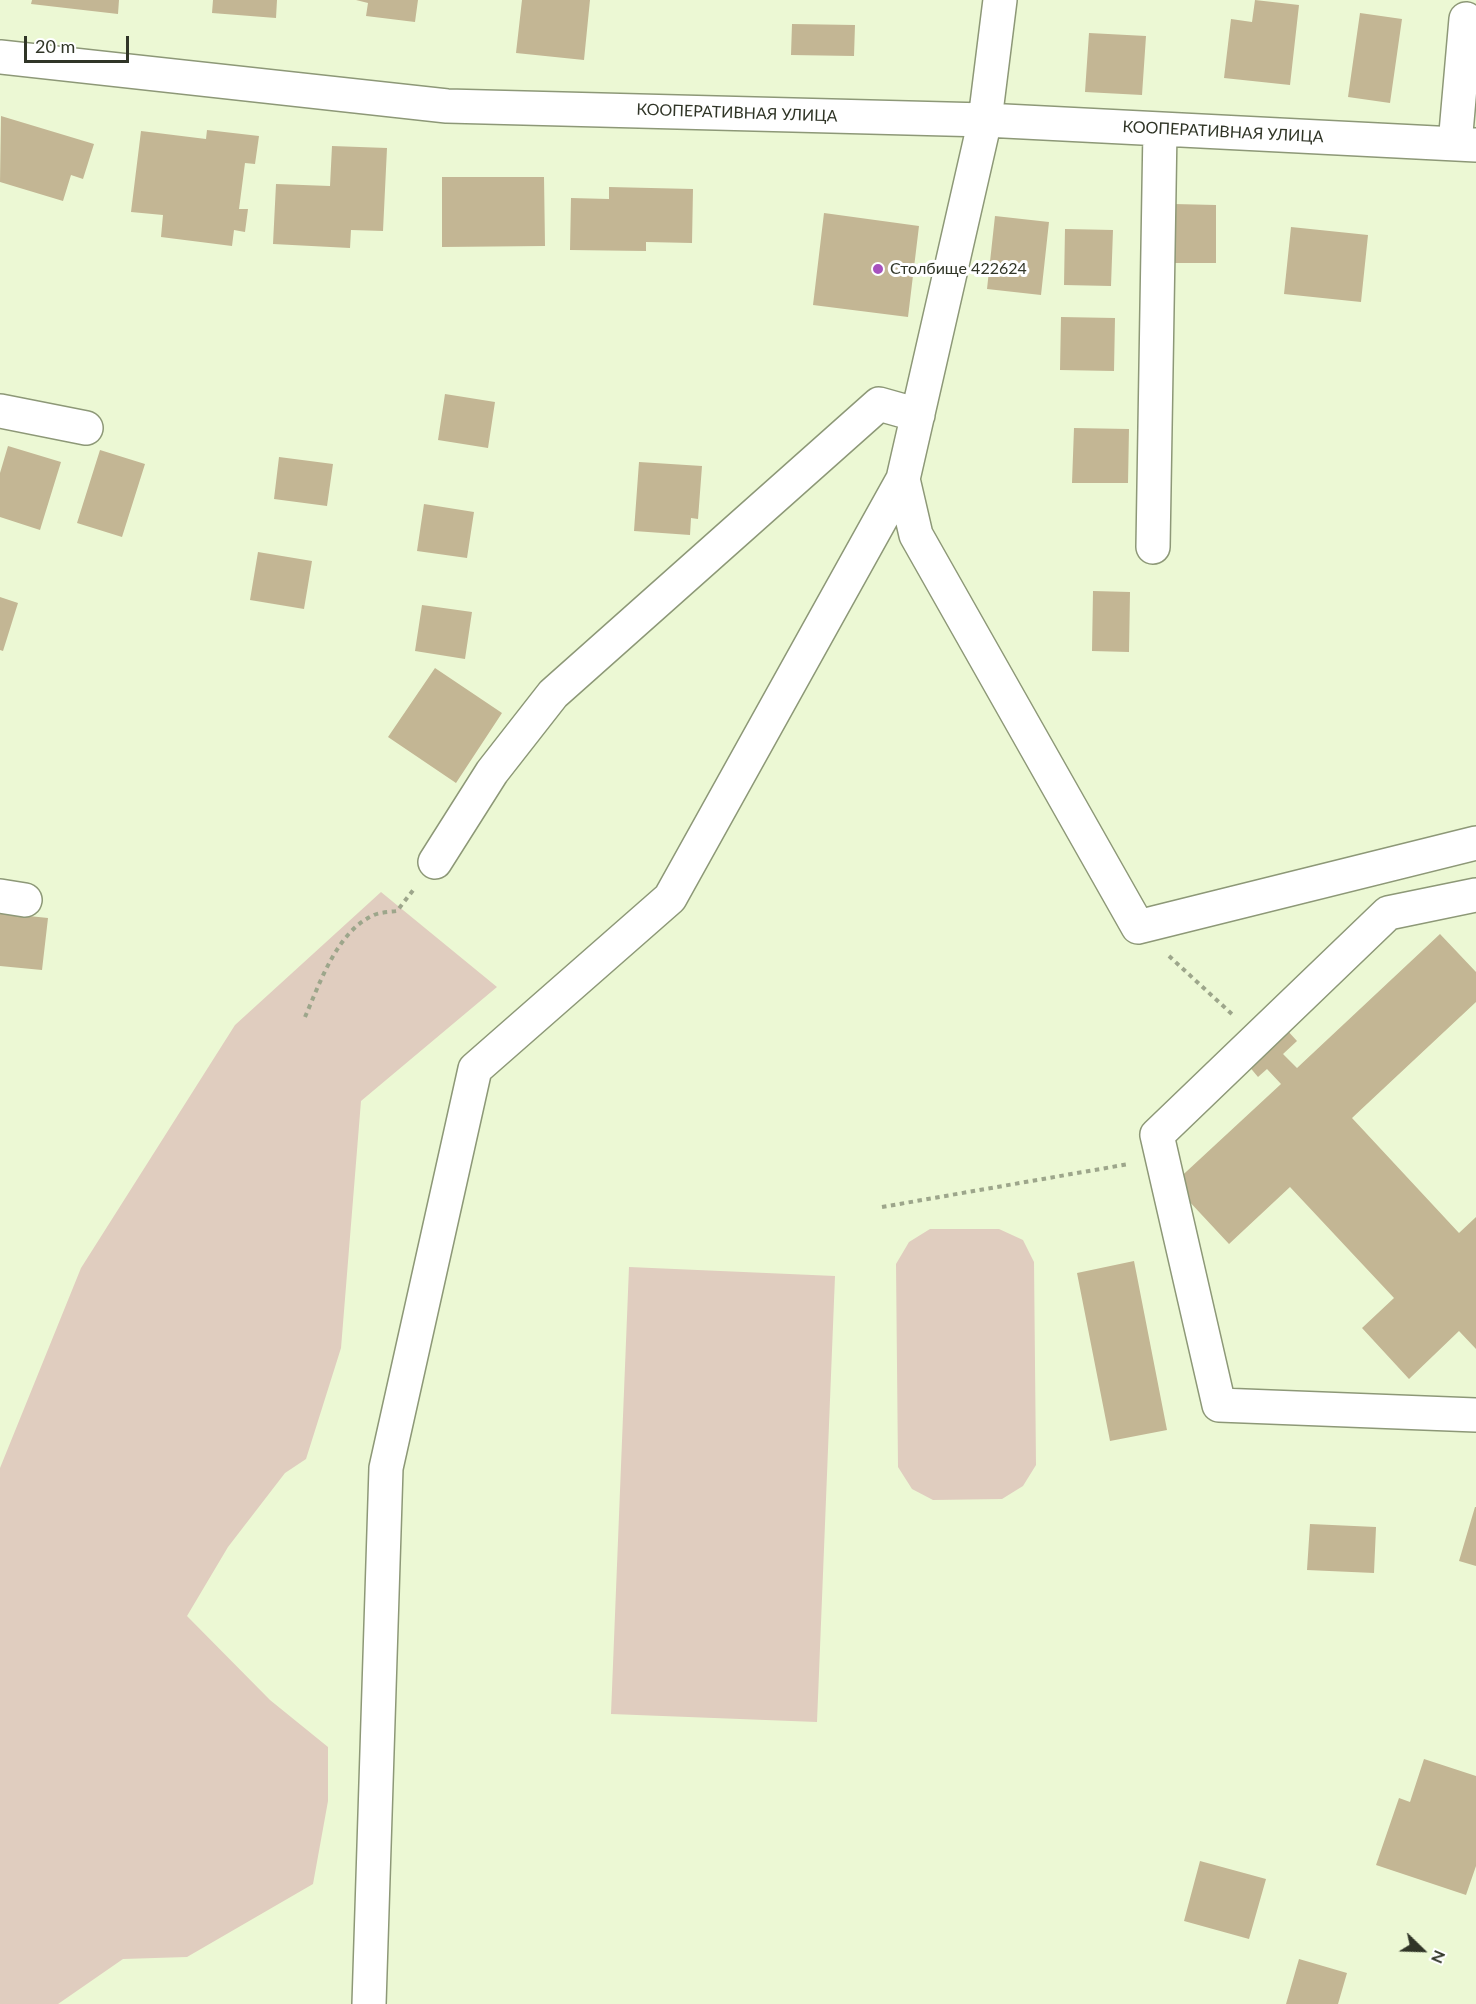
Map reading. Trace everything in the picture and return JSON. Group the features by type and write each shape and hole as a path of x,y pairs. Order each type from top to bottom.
{"street":[{"path":"369,2004 386,1468 475,1069 670,898 903,479 984,120 1000,0"},
{"path":"1465,145 1466,19"},
{"name":"КООПЕРАТИВНАЯ УЛИЦА","path":"0,57 447,106 984,120 1465,145"},
{"path":"1153,547 1160,129"},
{"path":"435,862 492,772 553,694 879,404 918,416"},
{"path":"0,411 86,428"},
{"path":"903,479 916,535 1138,927 1476,843"},
{"path":"1476,895 1388,913 1157,1135 1219,1405 1476,1415"}],"path":[{"path":"304,1017 323,975 349,932 374,915 397,911 435,862"},
{"path":"1138,927 1258,1038"},
{"path":"882,1207 1162,1158"}],"shaded area":[{"path":"381,892 497,987 361,1101 341,1348 306,1459 285,1473 228,1547 187,1616 270,1700 328,1747 328,1801 313,1884 187,1957 123,1959 58,2004 0,2004 0,1468 81,1268 235,1025"},
{"path":"930,1229 999,1229 1023,1240 1034,1262 1036,1465 1023,1486 1002,1499 933,1500 912,1489 898,1467 896,1264 909,1242"},
{"path":"629,1267 835,1276 817,1722 611,1714"}],"building":[{"path":"32,0 119,0 118,14 31,4"},
{"path":"213,0 277,0 276,18 212,13"},
{"path":"356,0 418,0 415,22 366,16 368,3"},
{"path":"522,0 590,0 584,60 516,53"},
{"path":"1255,0 1299,5 1290,85 1224,78 1231,19 1252,22"},
{"path":"1360,13 1402,19 1390,103 1348,97"},
{"path":"792,24 855,25 854,56 791,55"},
{"path":"1089,33 1146,36 1142,95 1085,92"},
{"path":"1,116 94,144 83,179 71,175 63,201 0,182"},
{"path":"207,130 259,136 255,164 245,163 239,209 248,209 245,232 234,230 232,246 161,237 163,215 131,212 141,131 206,139"},
{"path":"332,146 387,148 383,231 351,230 350,248 273,244 276,184 330,186"},
{"path":"442,177 544,177 545,246 442,247"},
{"path":"609,187 693,189 692,243 646,242 646,251 570,250 571,198 609,199"},
{"path":"1174,204 1216,205 1216,263 1173,263"},
{"path":"824,213 919,226 908,317 813,305"},
{"path":"995,216 1049,222 1041,295 987,289"},
{"path":"1291,227 1368,235 1361,302 1284,294"},
{"path":"1065,229 1113,230 1111,286 1064,285"},
{"path":"1061,317 1115,318 1114,371 1060,370"},
{"path":"445,394 495,402 488,448 438,440"},
{"path":"1074,428 1129,429 1128,483 1072,483"},
{"path":"8,446 61,462 40,530 0,517 0,473"},
{"path":"100,450 145,464 122,537 77,523"},
{"path":"279,457 333,464 327,506 274,499"},
{"path":"639,462 702,466 698,519 691,518 690,535 634,531"},
{"path":"424,504 474,512 467,558 417,551"},
{"path":"258,552 312,561 304,609 250,600"},
{"path":"1093,591 1130,592 1129,652 1092,651"},
{"path":"0,597 18,603 3,651 0,650"},
{"path":"422,605 472,612 465,659 415,651"},
{"path":"435,668 502,713 456,783 388,737"},
{"path":"0,913 48,918 42,970 0,966"},
{"path":"1440,934 1476,972 1476,1002 1352,1118 1459,1233 1476,1217 1476,1349 1459,1331 1409,1379 1362,1328 1394,1298 1290,1187 1229,1244 1173,1184 1281,1084 1267,1069 1258,1077 1248,1065 1286,1029 1297,1041 1283,1054 1297,1068"},
{"path":"1134,1261 1167,1430 1110,1441 1077,1273"},
{"path":"1476,1507 1476,1566 1459,1561"},
{"path":"1310,1524 1376,1527 1374,1573 1307,1570"},
{"path":"1424,1759 1476,1776 1476,1866 1466,1895 1376,1865 1399,1798 1410,1802"},
{"path":"1200,1861 1266,1879 1249,1939 1184,1921"},
{"path":"1299,1959 1347,1973 1338,2004 1286,2004"}],"place":[{"name":"Столбище 422624","path":"878,269"}]}
